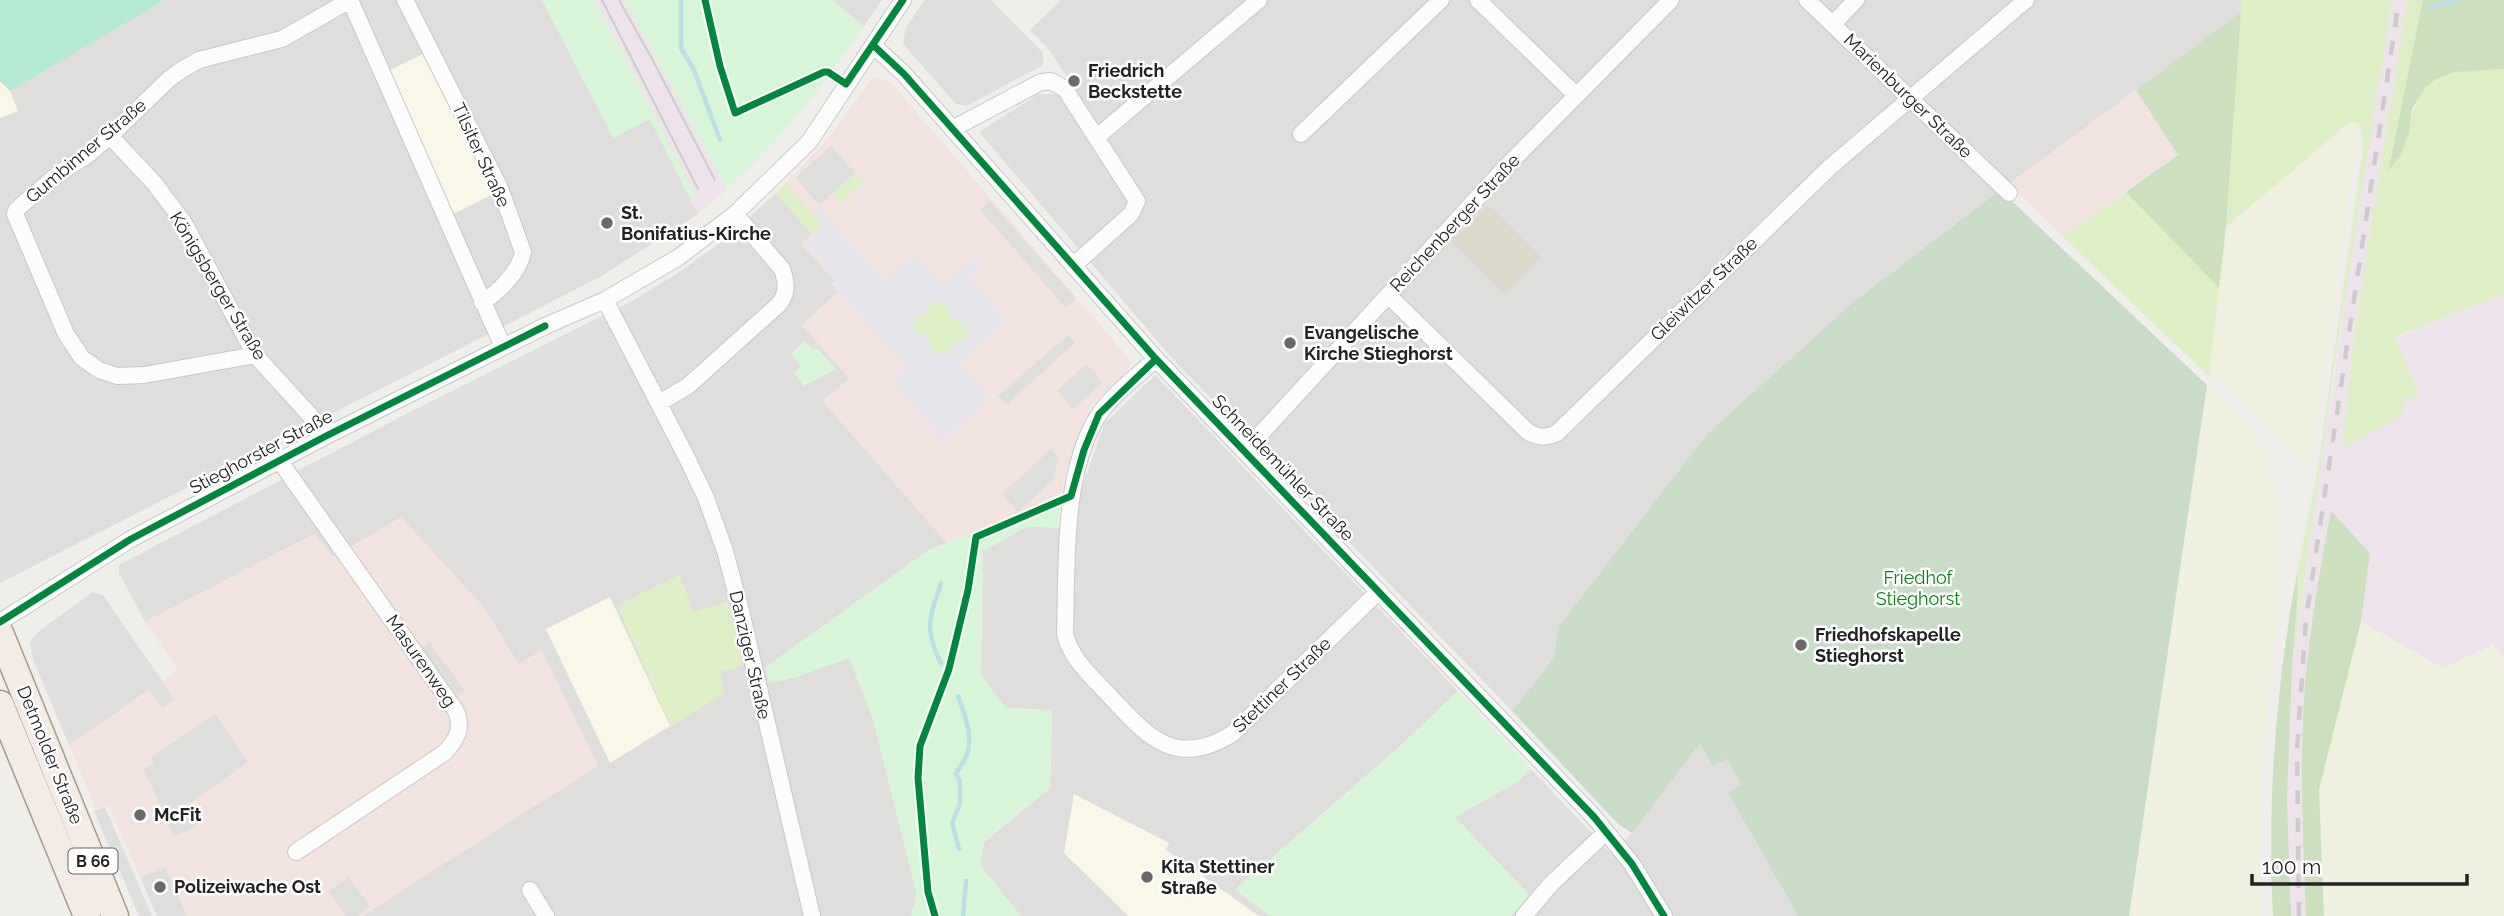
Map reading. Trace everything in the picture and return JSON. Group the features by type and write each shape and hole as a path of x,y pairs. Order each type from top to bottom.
{"main road":[{"name":"Detmolder Straße","path":"0,634 115,916"},
{"name":"Detmolder Straße","path":"0,704 87,916"},
{"path":"46,816 71,806"}],"street":[{"name":"Gumbinner Straße","path":"255,355 144,374 117,376 99,370 82,358 66,334 15,214 58,174 89,154 110,136 183,69 199,60 282,40 350,0 503,347"},
{"name":"Tilsiter Straße","path":"405,0 500,188 523,252 518,267 492,296 482,302"},
{"name":"Stieghorster Straße","path":"0,622 122,544 328,435 503,347 606,300 679,257 735,214 782,171 816,134 903,0"},
{"path":"1097,137 1259,0"},
{"path":"1301,134 1441,0"},
{"path":"1478,0 1576,95"},
{"name":"Reichenberger Straße","path":"1245,451 1576,95 1671,0"},
{"name":"Marienburger Straße","path":"1807,0 2009,193"},
{"path":"1832,24 1856,0"},
{"name":"Gleiwitzer Straße","path":"1388,295 1528,432 1547,438 1567,425 1830,167 2026,0"},
{"name":"Schneidemühler Straße","path":"873,46 899,68 1156,359 1606,832 1632,864 1664,916"},
{"path":"952,129 1036,85 1051,81 1065,89 1137,201 1131,214 1073,266"},
{"name":"Königsberger Straße","path":"110,136 155,184 184,223 255,355 328,435"},
{"path":"659,404 688,386 778,304 785,293 786,278 782,269 735,214"},
{"name":"Danziger Straße","path":"606,300 706,498 725,551 812,916"},
{"name":"Stettiner Straße","path":"1156,359 1106,406 1094,423 1073,486 1068,538 1067,644 1076,660 1142,730 1158,742 1178,748 1204,747 1220,741 1232,734 1379,592"},
{"name":"Masurenweg","path":"279,460 456,711 460,721 454,743 444,753 296,852"},
{"path":"1524,916 1551,884 1606,832"},
{"path":"530,890 546,916"}],"shaded area":[{"path":"0,0 542,0 613,137 650,119 698,214 602,276 0,583"},
{"path":"381,0 397,0 420,48 394,61 368,6"},
{"path":"595,0 625,0 727,189 698,214 690,199 696,196"},
{"path":"832,0 882,0 864,26"},
{"path":"837,0 872,0 860,18"},
{"path":"925,0 991,0 1043,53 1043,65 966,106 956,104 903,44 906,27"},
{"path":"1061,0 1119,0 1050,51 1030,30"},
{"path":"1119,0 1801,0 2000,190 1852,303 1706,435 1559,626 1553,659 1512,711 1171,357 979,132 1039,94 1059,94 1070,82 1050,51"},
{"path":"1775,0 1794,0 1812,17 1796,35 1768,8"},
{"path":"1814,0 2241,0 2241,12 2009,184"},
{"path":"2381,0 2423,0 2396,123 2359,336 2395,338 2504,294 2504,658 2493,645 2443,668 2361,622 2370,553 2319,790 2324,916 2273,916 2273,771 2281,676 2289,617 2334,383"},
{"path":"427,4 441,32 431,37 416,9"},
{"path":"425,53 495,193 452,215 388,71"},
{"path":"877,77 892,84 1131,361 1128,371 1090,407 1070,457 1062,490 1056,498 947,543 823,401 849,379 802,325 842,288 801,244 812,234 777,192 826,141 870,81"},
{"path":"0,81 10,91 18,111 0,118"},
{"path":"2136,90 2178,155 2062,236 2009,184"},
{"path":"831,146 855,173 819,205 795,178"},
{"path":"580,182 583,187 591,183 599,199 595,202 600,212 555,246 544,233 526,234 522,223 528,219 520,203 537,194 542,201"},
{"path":"777,192 812,234 802,244 842,288 849,379 823,401 947,543 929,550 766,667 769,683 797,677 849,657 873,719 917,895 911,916 362,916 382,904 542,651 519,664 481,604 333,558 314,534 145,622 119,573 119,565 404,415 630,302 675,275 723,241"},
{"path":"495,193 517,252 516,260 489,289 484,287 452,215"},
{"path":"990,201 1076,299 1066,308 980,210"},
{"path":"1489,205 1541,257 1505,294 1452,241"},
{"path":"819,208 884,281 915,254 943,285 974,258 981,267 969,278 1007,320 959,363 989,397 943,440 890,382 906,366 831,284 836,279 803,243 823,225 813,213","holes":["934,301 947,305 952,318 965,325 968,333 965,341 954,342 946,355 932,351 928,338 916,333 913,327 916,316 928,313 929,305"]},
{"path":"439,230 444,241 397,262 392,250"},
{"path":"1370,232 1400,259 1378,285 1356,265 1365,254 1357,247"},
{"path":"387,290 392,301 389,304 401,328 390,333 372,298"},
{"path":"785,308 796,309 703,395 690,395"},
{"path":"1193,312 1231,345 1209,372 1170,339"},
{"path":"1068,335 1075,343 1006,405 998,396"},
{"path":"1086,364 1103,382 1073,409 1057,391"},
{"path":"1155,375 1458,691 1398,748 1236,889 1270,916 1021,916 980,865 984,842 1050,788 1052,710 1006,708 981,675 983,551 1026,527 1075,528 1077,502 1104,424"},
{"path":"642,391 670,446 666,455 652,462 633,424 625,427 614,406"},
{"path":"1338,433 1363,461 1328,495 1319,489 1341,469 1322,449"},
{"path":"1051,449 1058,457 1054,479 1018,512 1002,494"},
{"path":"675,469 684,487 680,489 703,535 687,543 666,500 658,503 648,482"},
{"path":"401,517 481,604 519,664 542,650 598,766 362,916 187,916 166,867 140,877 108,805 96,809 69,745 178,670 145,622 315,534 333,557"},
{"path":"711,560 726,601 693,611 680,575"},
{"path":"857,570 872,589 777,657 763,638"},
{"path":"93,592 103,595 162,681 69,745 34,662 30,644 32,638 44,627"},
{"path":"610,597 670,726 610,763 546,629"},
{"path":"134,641 174,700 162,708 122,650"},
{"path":"430,643 464,690 456,696 422,648"},
{"path":"782,685 790,723 780,725 771,687"},
{"path":"215,714 248,762 185,807 198,826 174,836 144,769 154,764 151,758"},
{"path":"1700,744 1713,766 1727,759 1741,786 1728,793 1798,916 1511,916 1528,894 1455,817 1517,782 1531,769 1612,855"},
{"path":"843,746 858,764 819,795 805,777"},
{"path":"1128,756 1164,758 1164,770 1128,769"},
{"name":"Kita Stettiner Straße","path":"1074,794 1169,843 1166,850 1259,916 1128,916 1064,853"},
{"path":"105,807 152,916 139,916 94,811"},
{"path":"165,866 187,916 157,916 140,877"},
{"path":"349,877 370,907 357,916 346,916 329,891"}],"green space":[{"path":"0,0 164,0 10,91 0,81"},
{"path":"542,0 595,0 696,196 690,199 650,119 613,138"},
{"path":"625,0 832,0 864,26 800,112 727,189"},
{"path":"2241,0 2392,0 2336,356 2292,667 2297,573 2317,473 2363,146 2359,123 2350,122 2226,227"},
{"path":"2407,0 2423,0 2388,170 2405,143 2418,100 2437,78 2455,72 2504,69 2504,294 2395,337 2419,394 2404,401 2401,417 2342,448 2355,328"},
{"path":"2423,0 2504,0 2504,69 2455,72 2436,79 2425,88 2412,109 2409,133 2401,154 2388,172"},
{"path":"2241,12 2226,227 2219,288 2126,192 2178,155 2136,90"},
{"path":"2351,122 2359,123 2309,465 2210,369 2226,227"},
{"path":"855,173 864,182 841,203 833,193"},
{"path":"786,183 823,225 812,235 776,193"},
{"name":"Friedhof Stieghorst","path":"2000,190 2207,385 2129,916 1798,916 1728,793 1741,785 1727,759 1713,766 1700,744 1632,833 1618,824 1512,711 1553,659 1559,626 1706,435 1852,303"},
{"path":"2126,192 2219,288 2209,377 2062,236"},
{"path":"934,301 947,305 953,318 965,326 968,333 965,341 954,342 946,355 932,351 928,339 916,333 913,327 916,316 923,313"},
{"path":"805,341 812,349 818,349 836,369 804,386 794,373 801,366 791,354"},
{"path":"2207,385 2249,426 2262,445 2276,496 2279,519 2279,591 2260,771 2260,916 2129,916"},
{"path":"1062,490 1058,527 1026,527 983,551 981,675 1006,708 1052,710 1050,788 984,841 980,865 1021,916 911,916 917,895 873,719 849,658 797,677 769,683 766,667 929,550 1056,498"},
{"path":"2331,511 2370,553 2361,622 2319,790 2324,916 2306,916 2302,801 2303,715 2319,576"},
{"path":"2297,573 2287,800 2291,916 2273,916 2271,830 2275,744"},
{"path":"680,575 693,612 728,602 743,666 720,672 725,693 671,726 617,605"},
{"path":"2361,622 2443,668 2493,645 2504,658 2504,916 2324,916 2319,790"},
{"path":"1458,691 1531,769 1517,782 1455,817 1528,895 1511,916 1270,916 1235,890 1398,748"}],"waterway":[{"path":"681,0 681,48 694,70 720,140"},
{"path":"2430,8 2455,0"},
{"path":"941,583 930,632 941,664"},
{"path":"958,696 969,735 968,751 956,774 960,781 960,804 952,823 959,849"},
{"path":"963,916 966,881"}],"tram line":[{"path":"602,0 698,189"},
{"path":"619,0 715,180"}],"railway":[{"path":"2299,916 2297,749 2306,619 2399,0"}],"cycle path":[{"path":"705,0 720,66 735,113 824,72 846,84 903,0"},
{"path":"873,45 904,74 1156,359 1594,817 1632,864 1664,916"},
{"path":"0,622 131,539 328,435 545,326"},
{"path":"935,916 928,892 918,778 920,746 949,669 968,590 976,537 1071,496 1084,450 1099,414 1156,359"}],"place":[{"name":"Friedrich Beckstette","path":"1074,81"},
{"name":"St. Bonifatius-Kirche","path":"607,223"},
{"name":"Evangelische Kirche Stieghorst","path":"1290,343"},
{"name":"Friedhofskapelle Stieghorst","path":"1801,645"},
{"name":"McFit","path":"140,815"},
{"name":"Kita Stettiner Straße","path":"1147,877"},
{"name":"Polizeiwache Ost","path":"160,887"}]}
